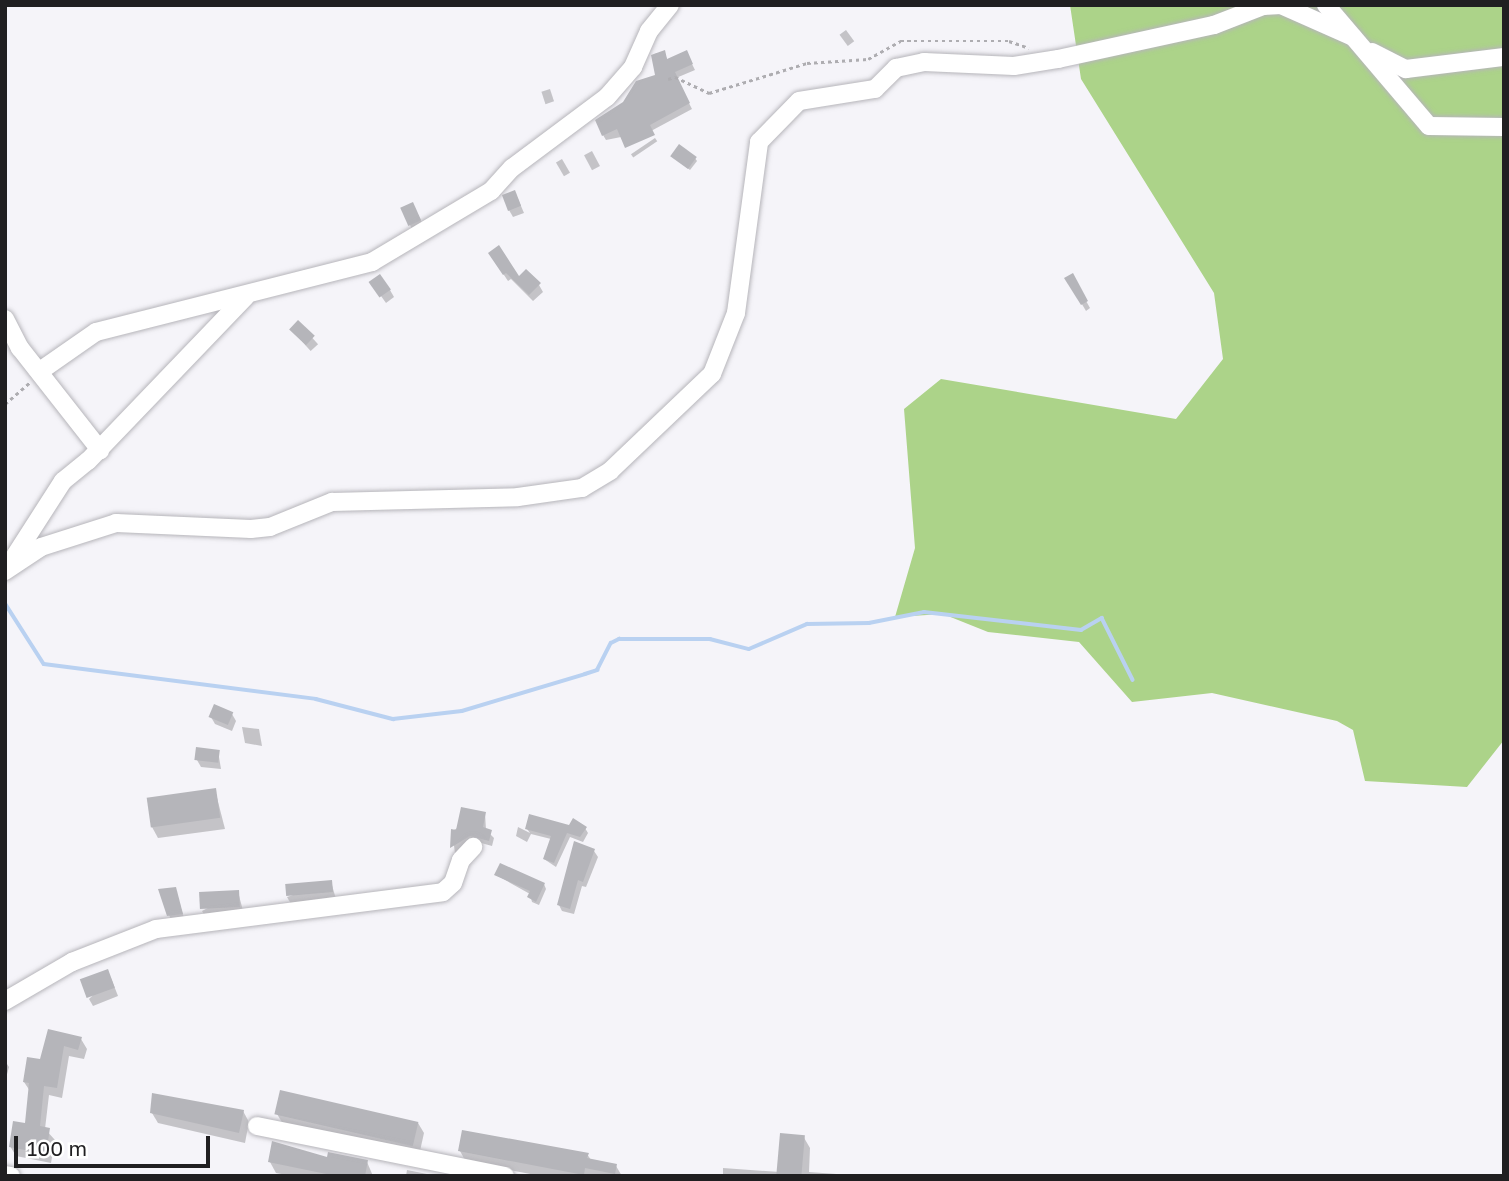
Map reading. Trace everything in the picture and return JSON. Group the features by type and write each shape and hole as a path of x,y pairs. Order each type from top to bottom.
{"street":[{"path":"40,371 96,332 184,307 246,296 303,276 372,262 491,191 512,168 607,97 633,67 649,31 670,5"},
{"path":"5,571 41,547 116,523 251,529 270,527 332,502 518,497 582,488 610,471 712,374 736,313 759,142 799,101 875,89 896,68 924,62 1014,66 1058,59 1214,25 1263,6 1281,5 1406,69 1504,57"},
{"path":"1326,5 1429,126 1504,127"},
{"path":"5,571 63,481 100,450 246,296"},
{"path":"5,319 20,348 100,450"},
{"path":"5,1001 72,962 156,929 443,892 453,883 461,860 473,847"},
{"path":"257,1126 505,1176"},
{"path":"5,1175 10,1176"}],"path":[{"path":"668,79 675,77 709,93 807,63 868,59 900,41 1009,41 1032,49"},
{"path":"5,404 40,371"}],"green space":[{"path":"1070,5 1504,5 1504,740 1467,787 1365,781 1353,730 1337,721 1212,693 1132,702 1079,642 988,632 943,614 895,617 915,548 904,409 941,379 1176,419 1223,359 1214,293 1081,79"}],"building":[{"path":"665,50 667,59 687,50 693,64 675,72 690,103 650,125 655,135 625,148 617,129 602,136 595,120 623,102 636,81 655,75 651,55"},
{"path":"679,144 697,157 688,169 670,156"},
{"path":"515,190 521,206 508,211 502,195"},
{"path":"413,202 421,220 408,226 400,208"},
{"path":"499,245 519,276 526,269 541,283 529,295 506,273 503,275 488,253"},
{"path":"1073,273 1088,301 1081,305 1064,278"},
{"path":"380,274 391,290 379,298 369,282"},
{"path":"298,320 315,336 306,345 289,330"},
{"path":"214,704 233,712 228,725 209,717"},
{"path":"196,747 220,750 218,763 194,760"},
{"path":"216,788 220,818 151,827 147,798"},
{"path":"461,807 486,812 483,827 492,830 489,841 470,836 450,848 451,829 456,830"},
{"path":"529,814 569,825 573,818 587,827 580,837 567,833 554,863 543,859 551,836 525,829"},
{"path":"574,841 595,849 583,882 578,880 570,909 557,905"},
{"path":"500,863 545,883 536,902 527,897 530,891 494,875"},
{"path":"332,880 333,892 286,896 285,884"},
{"path":"176,887 183,914 167,916 158,889"},
{"path":"239,890 240,907 200,909 199,892"},
{"path":"108,969 115,988 87,998 80,979"},
{"path":"48,1029 82,1037 78,1050 64,1046 57,1088 44,1086 40,1126 50,1128 46,1154 9,1147 13,1121 25,1123 29,1083 23,1082 27,1057 40,1059"},
{"path":"280,1090 418,1122 413,1146 274,1114"},
{"path":"152,1093 244,1110 239,1133 150,1113"},
{"path":"462,1130 589,1153 587,1158 617,1164 615,1174 585,1168 584,1175 458,1151"},
{"path":"780,1133 805,1135 801,1176 776,1176"},
{"path":"272,1141 327,1157 328,1152 368,1160 365,1176 336,1176 268,1162"}],"waterway":[{"path":"5,603 44,664 316,699 393,719 462,711 597,670 611,643 619,639 710,639 749,649 807,624 869,623 924,612 1081,630 1102,618 1133,680"}]}
